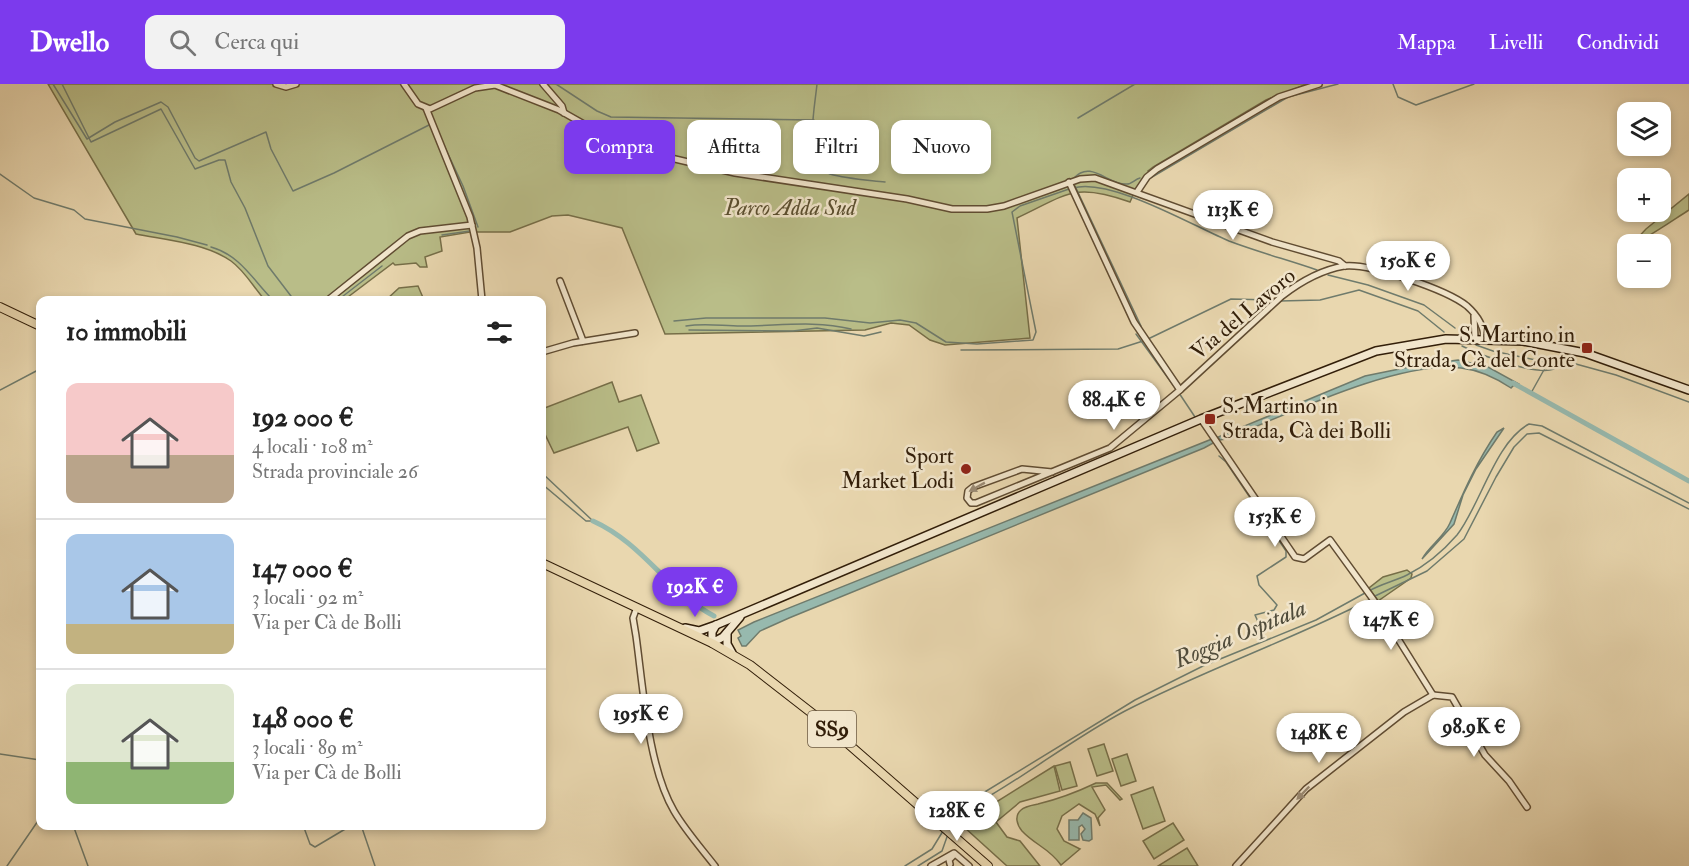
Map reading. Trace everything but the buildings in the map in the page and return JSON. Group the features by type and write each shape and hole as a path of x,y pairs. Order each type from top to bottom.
{"main road":[{"path":"0,307 36,324"},
{"path":"676,626 699,631 716,625 1202,419 1361,355 1422,342 1475,338 1542,343 1585,353 1689,390"},
{"name":"SS9","path":"546,565 732,653 773,681 822,721 988,866"},
{"path":"716,625 712,632 712,643 723,637 744,613"},
{"path":"728,629 726,639 732,653"}],"street":[{"path":"276,84 286,87 296,84"},
{"path":"404,84 413,99 426,108 472,225 481,296"},
{"path":"543,84 562,105 564,113"},
{"path":"1137,192 1147,177 1157,169 1272,100 1319,84"},
{"path":"426,108 490,85 499,86 564,113 612,140 658,155 735,173 907,199 952,209 996,208 1069,182 1095,178 1272,242 1339,261 1345,266"},
{"path":"1069,182 1134,322 1179,391"},
{"path":"333,296 408,236 420,231 472,225"},
{"name":"Via del Lavoro","path":"1031,469 1022,469 973,487 968,491 967,498 971,503 976,503 1110,448 1179,391 1282,297 1306,280 1345,266 1364,267 1404,277 1463,304 1474,314"},
{"path":"560,281 583,341"},
{"path":"1474,314 1475,338"},
{"path":"1474,314 1482,325 1484,338"},
{"path":"546,351 583,341 635,333"},
{"path":"1202,419 1295,557 1304,559 1330,540 1368,591 1433,695"},
{"path":"1031,482 1033,476 1031,469 1052,472"},
{"path":"637,607 633,618 640,668 653,747 664,789 673,810 715,866"},
{"path":"1236,866 1306,789 1404,712 1433,695 1447,695 1452,698 1485,755 1516,790 1527,807"},
{"path":"931,866 951,854 959,855 969,866"},
{"path":"938,862 951,865 950,858 959,855"}],"green space":[{"name":"Parco Adda Sud","path":"48,84 1307,84 1266,100 1153,167 1148,171 1151,173 1135,191 1130,202 1111,196 1083,192 1060,197 1017,218 1030,338 945,345 930,340 909,325 891,323 865,330 665,334 622,228 568,215 552,216 510,232 470,232 440,237 442,251 425,257 427,267 420,267 416,263 395,265 393,263 349,296 262,296 231,261 209,250 136,234"},
{"path":"1689,194 1689,210 1671,222 1671,209"},
{"path":"1655,222 1670,222 1652,234 1641,234"},
{"path":"418,286 422,296 390,296 399,288"},
{"path":"612,382 619,402 641,395 659,443 637,451 628,427 554,453 546,436 546,407"},
{"path":"1407,570 1412,574 1411,578 1378,601 1369,588 1383,577"},
{"path":"1104,744 1113,771 1097,776 1088,749"},
{"path":"1127,754 1136,781 1121,786 1112,759"},
{"path":"1070,762 1077,786 1062,790 1055,766"},
{"path":"1054,766 1060,791 1020,802 996,822 1007,837 1020,841 1040,866 1007,866 964,827 977,814"},
{"path":"1096,783 1107,783 1122,799 1120,800 1106,785 1092,787 1105,810 1098,818 1100,826 1095,814 1079,804 1062,816 1057,829 1064,841 1080,849 1061,865 1052,854 1022,831 1017,815 1027,807 1061,798"},
{"path":"1153,787 1165,821 1143,829 1131,795"},
{"path":"1173,823 1184,840 1154,859 1143,841"},
{"path":"1187,848 1198,866 1158,866"}],"water":[{"path":"1458,360 1488,367 1519,384 1518,387 1514,385 1511,388 1487,375 1461,368 1435,368 1406,372 1342,392 1226,439 1220,440 1218,437 1365,376"},
{"path":"1504,428 1476,469 1463,495 1454,524 1422,559 1447,528 1471,476 1483,454 1497,432"},
{"path":"1212,439 1215,442 1204,448 789,618 760,631 746,646 742,646 738,638 741,636 738,630 754,622"},
{"path":"1083,813 1091,818 1092,839 1083,840 1081,834 1085,829 1082,825 1079,827 1079,840 1069,840 1069,820 1078,820"}],"waterway":[{"path":"53,84 87,139 115,122 161,102 168,107 195,158 199,161 266,132 271,149 293,191 429,125"},
{"path":"62,84 91,142 161,109 195,169 225,160 231,182 245,208 268,266 291,296"},
{"path":"556,84 597,111 611,117 814,120"},
{"path":"817,84 812,134 816,159 821,168 837,176 885,182"},
{"path":"1078,118 1135,84"},
{"path":"1147,180 1288,97 1338,84"},
{"path":"1393,84 1398,97 1416,105 1474,84"},
{"path":"441,139 463,186 478,227"},
{"path":"1074,178 1087,171 1120,184 1129,184 1140,178"},
{"path":"0,174 34,198 74,210 85,219 207,245"},
{"path":"1075,186 1141,326"},
{"path":"1073,188 1089,187 1129,196 1229,241 1317,270"},
{"path":"674,321 706,318 825,318 870,323 900,320 916,323 946,342 977,344 1033,340 1036,332 1012,212 1020,206 1069,189"},
{"path":"442,235 470,231"},
{"path":"211,247 238,262 269,296"},
{"path":"343,296 382,266"},
{"path":"1328,275 1368,285 1424,305 1455,328"},
{"path":"1280,301 1320,300 1359,290 1418,311 1444,332"},
{"path":"1148,339 1231,299 1275,300"},
{"path":"686,326 810,324 851,329"},
{"path":"689,330 793,331 817,328 864,336 881,332"},
{"path":"1136,334 1176,389"},
{"path":"961,350 1118,349 1143,341"},
{"path":"1476,345 1545,362 1545,368 1531,393"},
{"path":"1462,346 1494,359 1535,370 1554,369 1558,362 1565,361 1616,375 1689,402"},
{"path":"0,390 36,371"},
{"path":"1513,383 1689,481"},
{"path":"1179,393 1195,417"},
{"name":"Roggia Ospitala","path":"1369,591 1414,571 1452,541 1465,523 1497,459 1517,433 1529,424 1542,426 1689,503"},
{"path":"1373,597 1427,571 1464,539 1496,477 1514,447 1527,434 1539,433 1689,509"},
{"path":"1219,456 1226,462 1286,551 1286,557 1257,576 1259,585 1277,605 1274,610 1255,615 1263,633 1259,642"},
{"path":"546,477 593,521"},
{"path":"546,487 586,521 592,521"},
{"path":"593,521 627,542 683,594 714,616"},
{"name":"Roggia Ospitala","path":"946,824 970,801 1135,700 1203,666 1316,620 1365,593"},
{"path":"950,829 956,820 974,805 1125,711 1369,600"},
{"path":"0,754 36,759"},
{"path":"7,866 36,824"},
{"path":"75,830 88,866"},
{"name":"Roggia Ospitala","path":"305,830 310,844 315,847 344,830"},
{"name":"Roggia Ospitala","path":"363,830 375,866"},
{"name":"Roggia Ospitala","path":"905,866 932,849 943,831"},
{"path":"918,866 942,851 948,834"}],"place":[{"name":"S. Martino in Strada, Cà del Conte","path":"1587,348"},
{"name":"S. Martino in Strada, Cà dei Bolli","path":"1210,419"},
{"name":"Sport Market Lodi","path":"966,469"}]}
